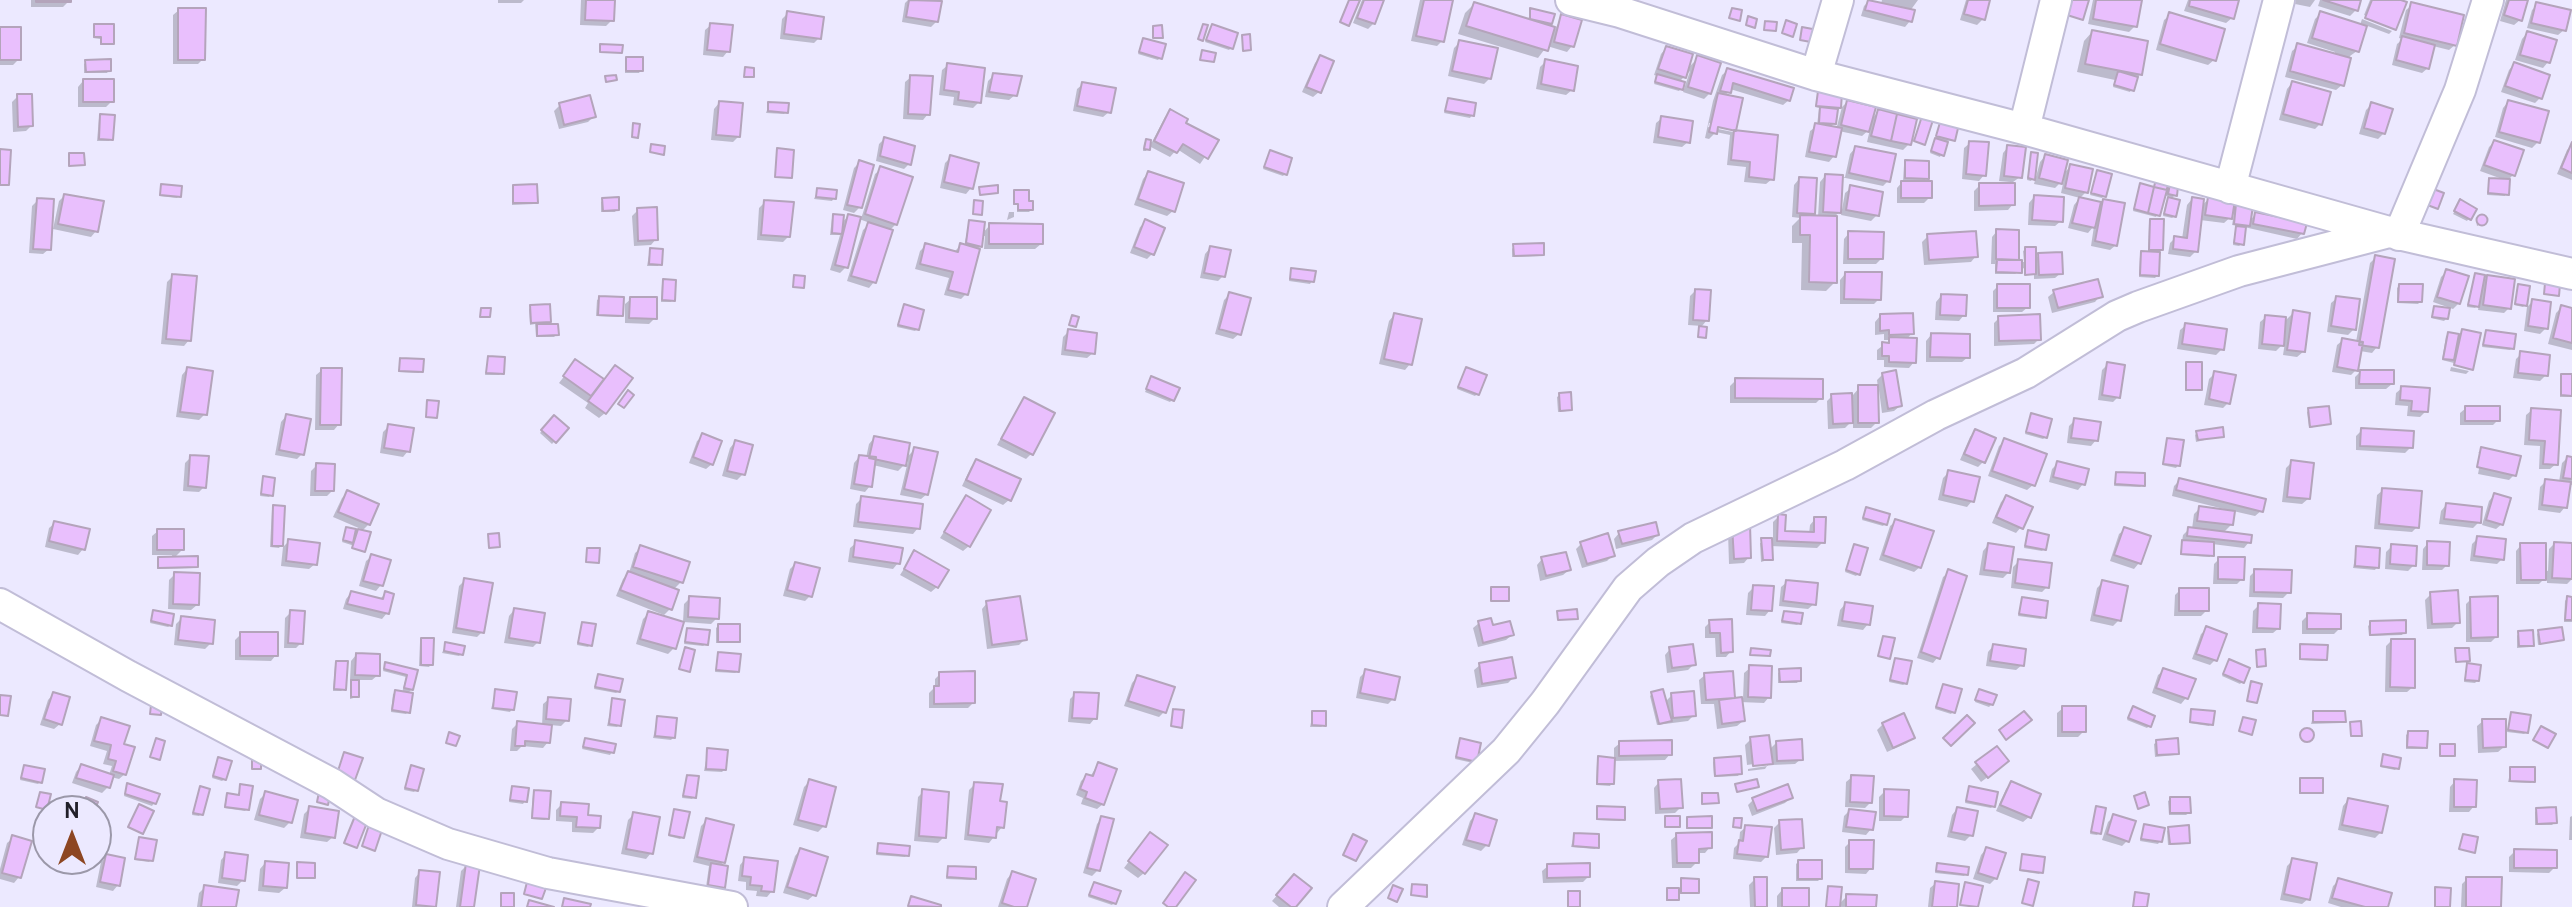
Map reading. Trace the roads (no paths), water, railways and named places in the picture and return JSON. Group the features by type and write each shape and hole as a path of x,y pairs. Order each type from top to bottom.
{"street":[{"path":"1571,0 1622,6 1816,75 2024,129 2394,234 2572,274"},
{"path":"1816,75 1838,0"},
{"path":"2024,129 2056,0"},
{"path":"2230,188 2279,0"},
{"path":"2394,234 2460,90 2488,0"},
{"path":"1343,907 1506,751 1545,703 1628,588 1693,538 2026,373 2127,312 2239,271 2394,234"},
{"path":"0,604 332,784 376,813 448,844 548,873 732,907"}]}
